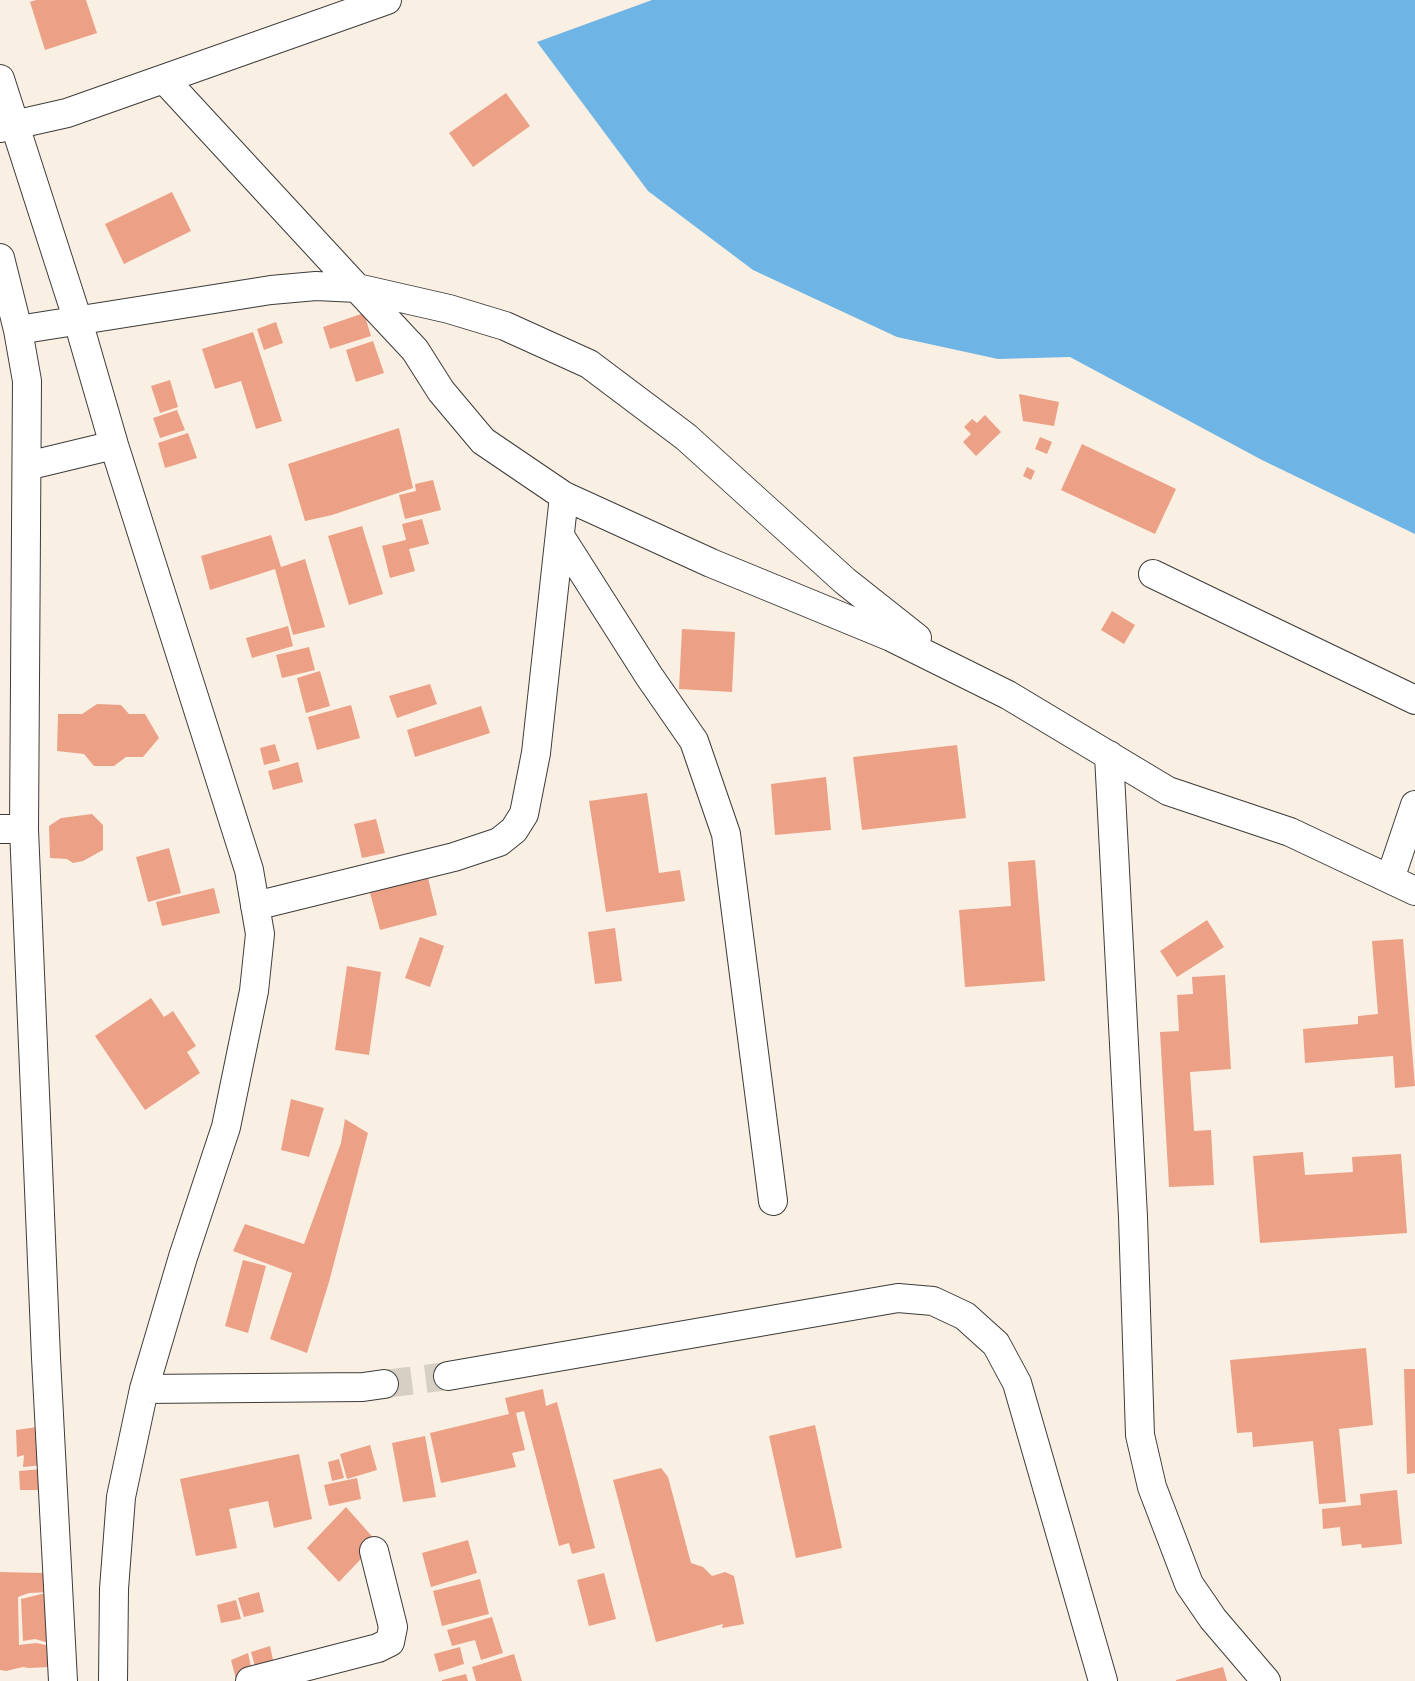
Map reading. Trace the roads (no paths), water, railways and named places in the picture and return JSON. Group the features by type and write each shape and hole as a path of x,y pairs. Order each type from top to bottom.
{"street":[{"path":"7,126 67,113 387,0"},
{"path":"0,79 7,126 78,321 114,445 249,870 260,934 254,991 226,1127 183,1256 144,1389 121,1497 114,1590 113,1681"},
{"path":"164,79 415,350 441,391 483,441 564,496 711,564 891,637 955,668 1008,695 1168,791 1290,832 1415,891"},
{"path":"0,258 18,330 27,381 27,466 12,829 46,1348 62,1681"},
{"path":"18,330 226,296 316,286 357,288 449,309 505,326 589,364 686,437 845,581 955,668"},
{"path":"27,466 114,445"},
{"path":"255,906 454,857 499,842 514,830 524,814 536,753 564,496"},
{"path":"560,536 649,676 694,742 726,834 773,1201"},
{"path":"1153,574 1415,700"},
{"path":"1109,755 1133,1217 1140,1435 1152,1487 1190,1584 1213,1619 1266,1681"},
{"path":"1390,879 1415,805"},
{"path":"448,1376 898,1298 933,1301 957,1312 965,1316 996,1344 1017,1383 1103,1681"},
{"path":"144,1389 363,1387 384,1384"},
{"path":"250,1681 378,1648 390,1642 393,1627 374,1551"}],"water":[{"path":"652,0 1415,0 1415,534 1262,460 1070,357 998,359 897,337 753,270 648,191 537,42"}],"tunnel":[{"path":"384,1384 448,1376"}]}
